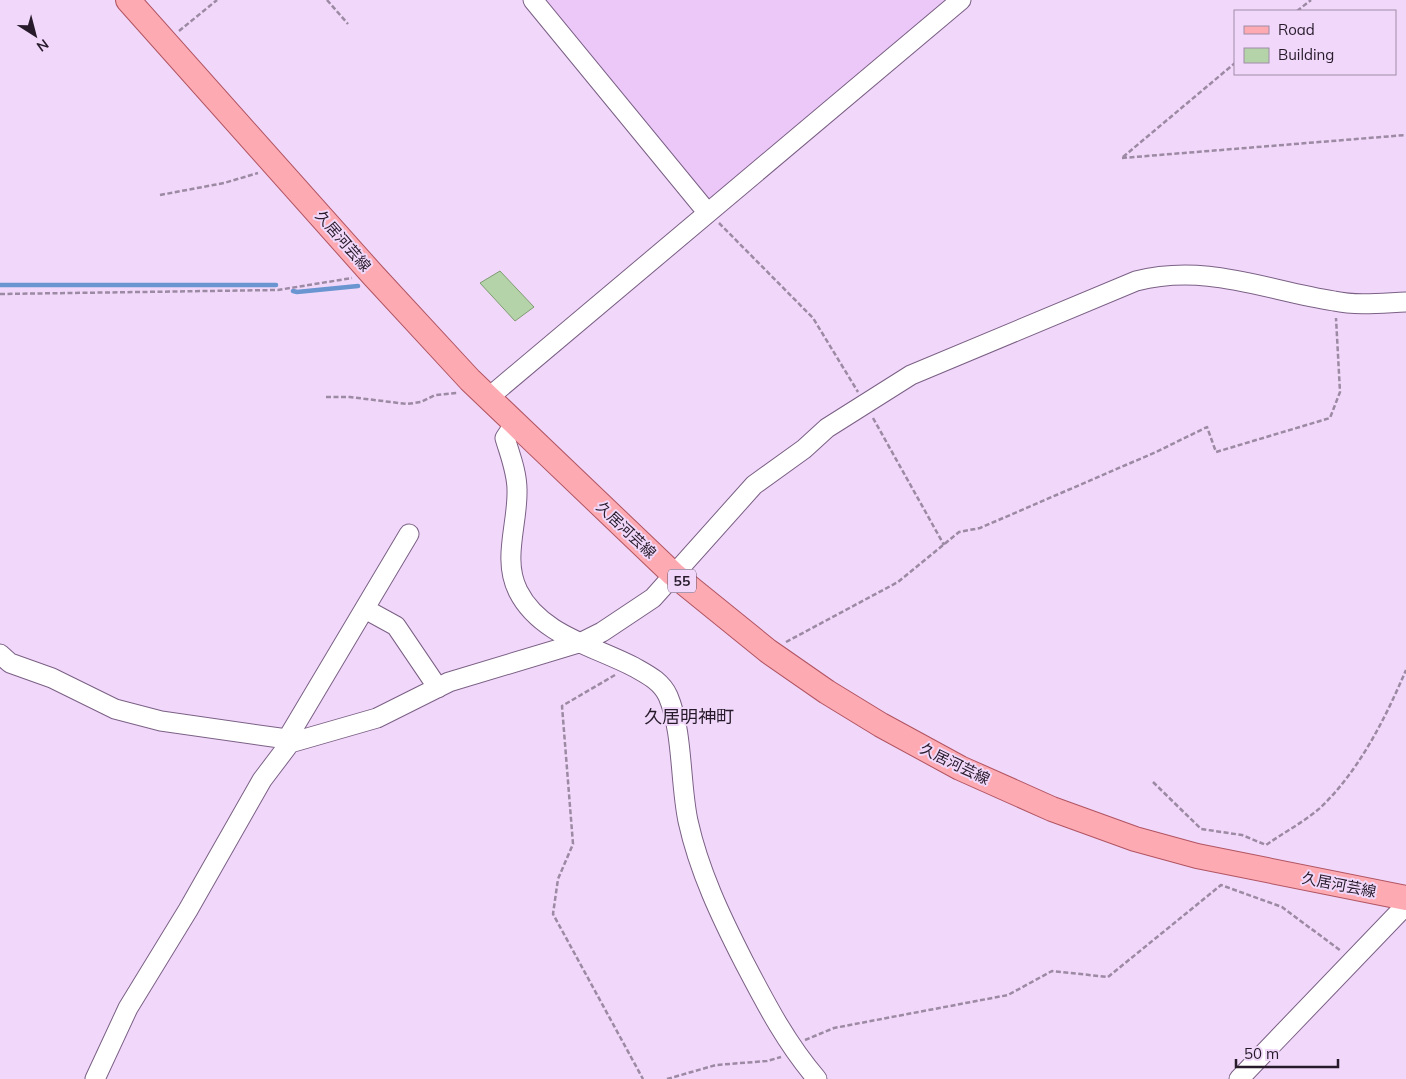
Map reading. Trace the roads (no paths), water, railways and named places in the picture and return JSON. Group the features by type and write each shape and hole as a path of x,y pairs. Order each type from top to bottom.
{"main road":[{"name":"久居河芸線","path":"128,0 373,275 483,392 673,574 768,651 827,692 881,726 960,768 1052,809 1136,839 1197,856 1406,898"}],"street":[{"path":"532,0 707,212"},
{"path":"483,392 707,212 961,0"},
{"path":"0,654 10,663 52,678 115,709 161,721 288,741 377,718 438,688 582,642 602,632 653,598 754,485 804,449 827,428 911,375 1136,281 1160,275 1184,273 1243,281 1335,302 1359,305 1406,302"},
{"path":"515,423 505,438 517,488 511,542 512,575 519,594 539,618 563,635 632,666 655,679 662,686 669,698 675,724 688,819 697,859 712,896 772,1017 793,1051 817,1079"},
{"path":"95,1079 128,1008 188,910 262,780 288,741 409,534"},
{"path":"365,608 396,626 438,688"},
{"path":"1239,1079 1355,961 1406,905"}],"waterway":[{"path":"0,285 276,285"},
{"path":"293,291 358,286"}],"district":[{"name":"久居明神町","path":"689,717"}]}
